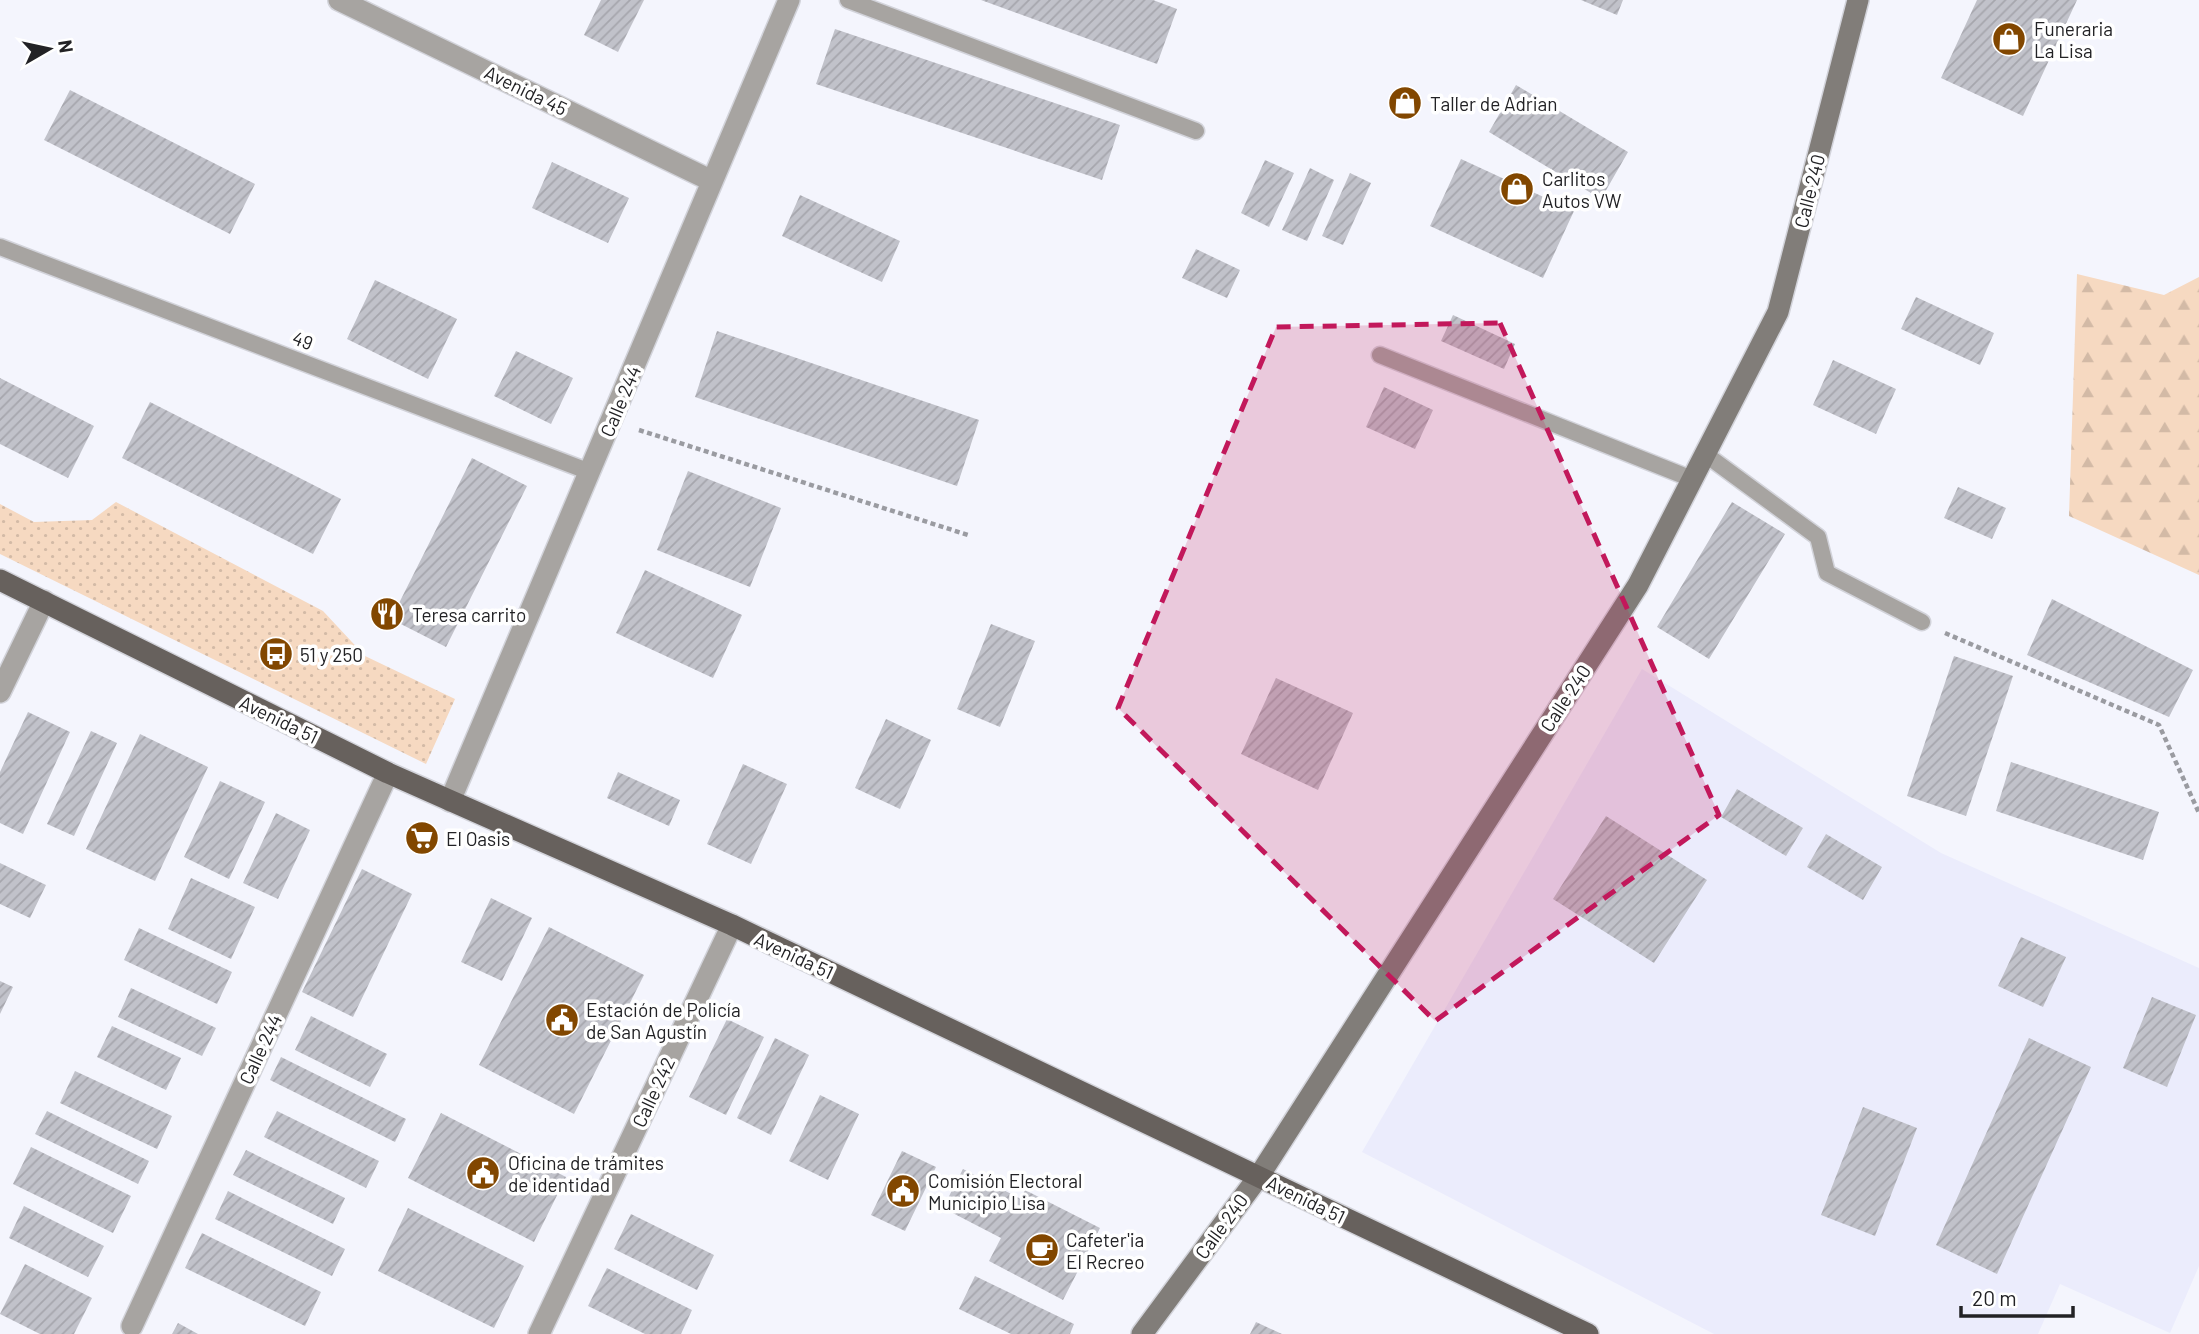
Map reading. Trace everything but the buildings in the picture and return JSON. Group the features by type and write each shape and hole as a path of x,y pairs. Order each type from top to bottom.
{"main road":[{"name":"Avenida 51","path":"0,580 388,773 732,925 1588,1334"}],"street":[{"name":"Avenida 45","path":"339,0 712,181"},
{"name":"Calle 244","path":"450,801 789,0"},
{"name":"Calle 240","path":"1142,1334 1259,1176 1638,585 1778,312 1858,0"},
{"path":"0,692 44,601"},
{"name":"Calle 244","path":"132,1325 388,773"},
{"name":"Calle 242","path":"539,1334 732,925"}],"lane":[{"path":"848,0 1196,131"},
{"name":"49","path":"0,247 590,472"},
{"path":"1380,355 1692,479"},
{"path":"1704,454 1818,537 1827,573 1922,622"}],"path":[{"path":"611,421 968,535"},
{"path":"1922,622 2159,725 2199,813"}],"highlighted area":[{"path":"1500,323 1719,815 1435,1021 1118,708 1276,327"}],"shaded area":[{"path":"1642,669 1941,853 2199,968 2199,1266 2170,1333 2060,1284 2038,1334 1714,1334 1362,1152"}],"green space":[{"path":"2077,274 2164,295 2199,277 2199,575 2069,516"},
{"path":"116,502 323,611 365,656 455,699 426,764 0,554 0,504 34,522 92,520"}],"place":[{"name":"Funeraria La Lisa","path":"2009,39"},
{"name":"Taller de Adrian","path":"1405,103"},
{"name":"Carlitos Autos VW","path":"1517,189"},
{"name":"Teresa carrito","path":"387,614"},
{"name":"51 y 250","path":"276,654"},
{"name":"El Oasis","path":"422,838"},
{"name":"Estación de Policía de San Agustín","path":"562,1020"},
{"name":"Oficina de trámites de identidad","path":"483,1173"},
{"name":"Comisión Electoral Municipio Lisa","path":"903,1191"},
{"name":"Cafeter'ia El Recreo","path":"1042,1250"}]}
